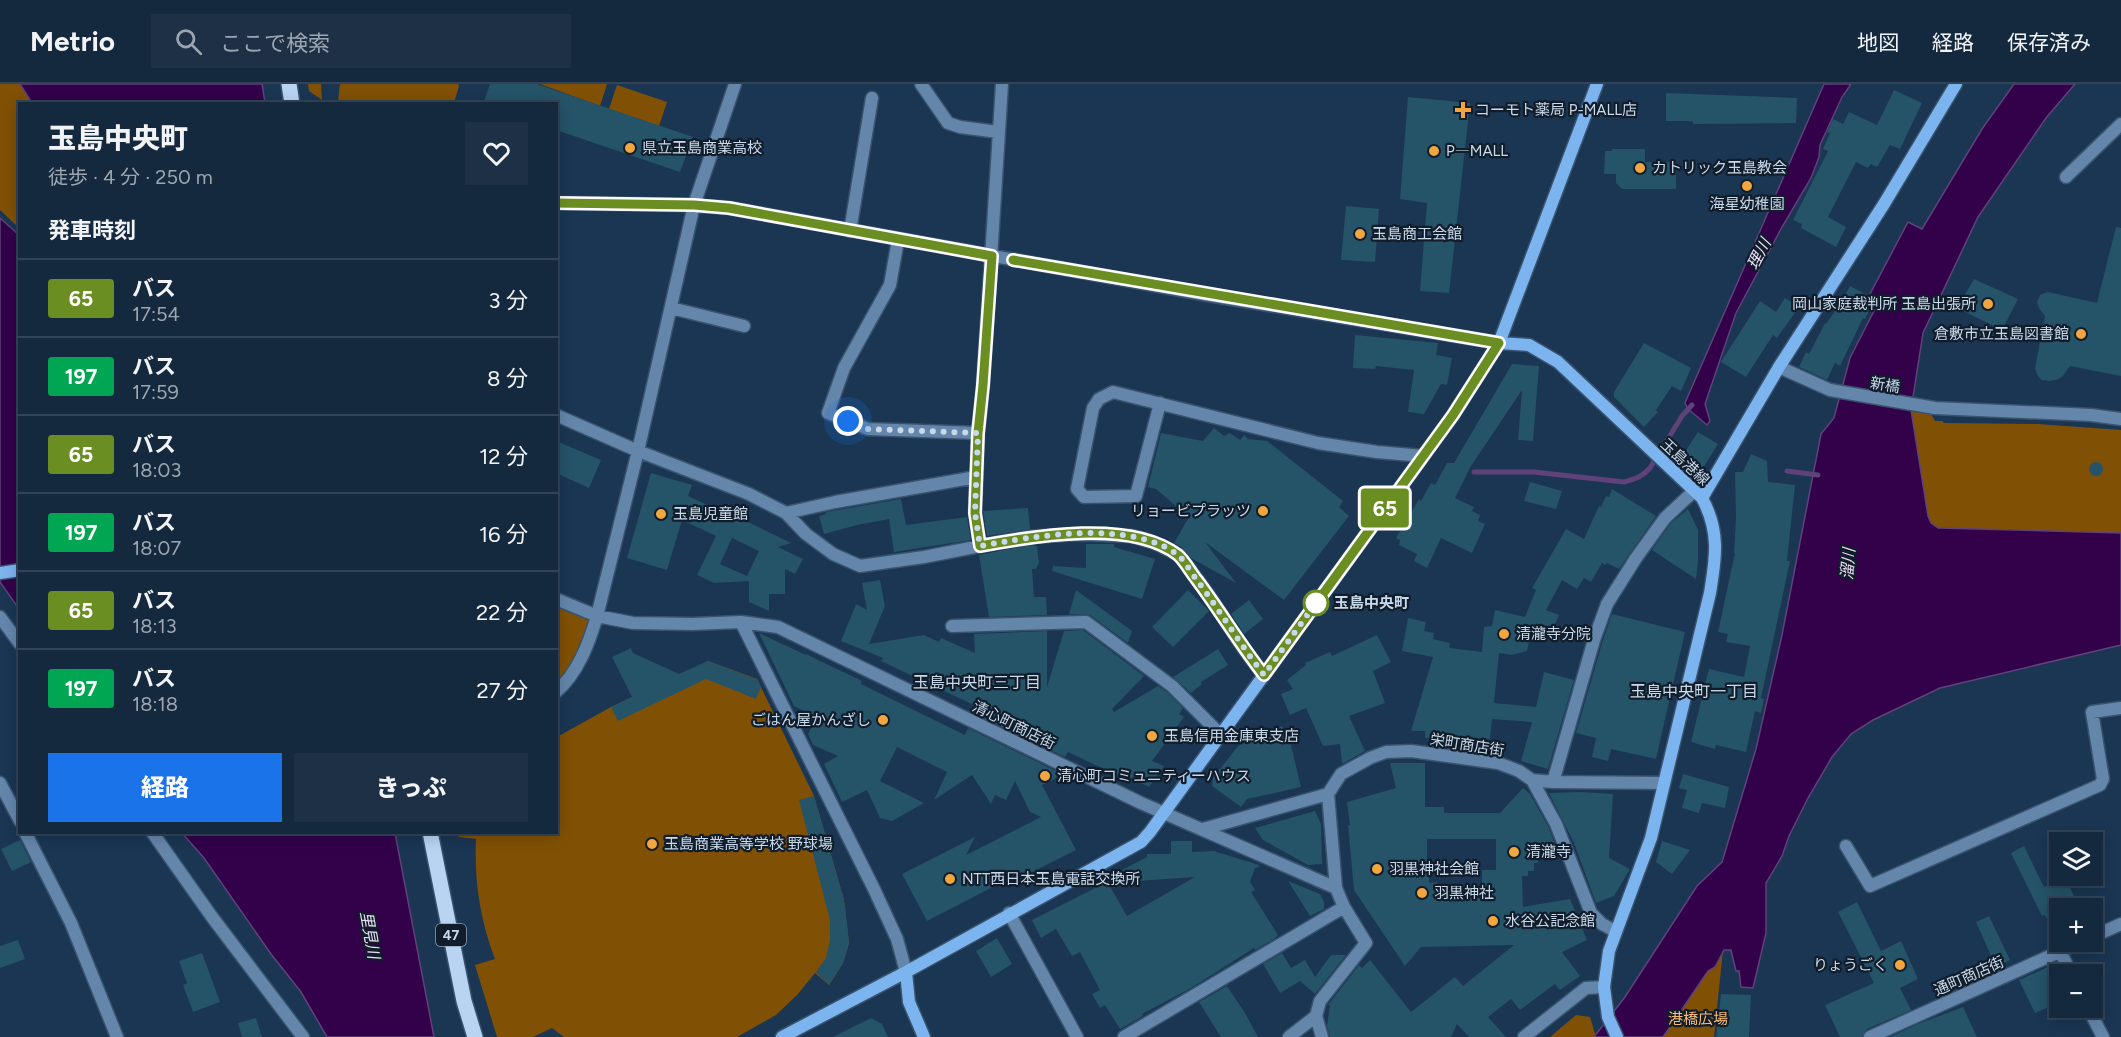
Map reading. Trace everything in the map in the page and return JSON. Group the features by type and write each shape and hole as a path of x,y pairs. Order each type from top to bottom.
{"main road":[{"path":"289,84 292,102"},
{"name":"47","path":"430,834 464,1001 476,1037"}],"street":[{"path":"558,690 576,667 590,641 638,451 694,205 735,84"},
{"path":"921,84 948,123 960,127 998,132"},
{"path":"980,546 975,513 978,433 992,256 1002,84"},
{"path":"782,1037 906,972 1141,842 1453,415 1499,343 1597,84"},
{"path":"1553,782 1594,640 1607,604 1665,518 1698,495 1884,204 1956,84"},
{"path":"850,231 872,98"},
{"path":"2066,177 2121,124"},
{"path":"558,203 694,205 729,208 898,240 1499,343"},
{"path":"898,240 890,285 844,368 828,413 868,429 978,433"},
{"path":"671,308 744,326"},
{"name":"玉島港線","path":"1499,343 1529,345 1558,362 1698,495 1710,512 1716,534 1715,564 1651,838 1609,951 1604,987 1608,1017 1617,1037"},
{"name":"新橋","path":"1779,367 1830,390 1935,408 2091,415 2121,419"},
{"path":"1160,403 1136,496 1084,496 1077,489 1092,408 1099,399 1113,392 1160,403 1318,443 1423,456"},
{"path":"558,416 638,451 707,477 786,513 815,541 833,554 860,566 924,557 1028,537 1080,534 1132,536 1155,543 1179,555 1264,675"},
{"path":"786,513 976,477"},
{"path":"0,573 18,570"},
{"name":"清心町商店街","path":"558,600 597,616 633,623 741,622 778,627 1141,803 1336,888"},
{"path":"0,617 18,641"},
{"path":"741,622 897,939 906,972 909,1002 924,1037"},
{"path":"952,626 1086,622 1172,686 1220,734"},
{"path":"1846,846 1870,886 2100,785 2103,779 2092,712 2121,708"},
{"name":"栄町商店街","path":"1328,794 1341,774 1386,752 1411,751 1498,763 1519,771 1532,780"},
{"path":"1532,780 1664,783"},
{"path":"1532,780 1556,824 1591,914 1602,924 1615,931"},
{"path":"0,783 18,817"},
{"path":"1203,829 1328,794 1336,888 1344,907 1366,943 1320,1001 1316,1016 1322,1037"},
{"path":"26,834 70,923 117,1037"},
{"path":"153,834 212,917 303,1037"},
{"path":"1124,1037 1344,907"},
{"path":"1009,913 1077,1037"},
{"path":"2103,932 2121,924"},
{"name":"通町商店街","path":"1870,1037 2058,952"},
{"path":"1524,1037 1586,988 1604,987"},
{"path":"1289,1037 1316,1016"},
{"path":"2093,1018 2103,1037"}],"green space":[{"path":"0,84 20,84 31,102 18,102 18,227 0,210"},
{"path":"308,84 321,84 322,100 309,91"},
{"path":"340,84 458,84 459,86 454,102 338,101"},
{"path":"540,84 607,84 600,106"},
{"path":"617,85 667,102 659,126 609,109"},
{"path":"1911,410 1930,412 1935,421 1944,423 2038,424 2121,430 2121,533 1938,528 1931,523 1928,516"},
{"path":"558,599 597,616 558,690"},
{"name":"玉島商業高等学校 野球場","path":"708,661 757,679 814,796 844,900 849,943 843,963 829,985 815,973 776,1015 737,1037 564,1037 552,1028 533,1037 497,1037 475,965 495,959 485,930 479,900 476,839 459,837 460,834 558,834 558,736 611,707"},
{"name":"港橋広場","path":"1723,950 1714,1037 1663,1037 1708,971 1715,967"},
{"path":"1576,1015 1590,1017 1596,1037 1550,1037"}],"water":[{"path":"20,84 262,84 265,102 31,102"},
{"name":"理川","path":"1824,84 1851,84 1842,97 1820,145 1819,157 1811,178 1736,313 1705,404 1710,421 1707,425 1688,409 1685,403"},
{"name":"溜川","path":"2014,84 2075,84 2046,118 1978,217 1923,333 1911,410 1928,516 1931,523 1938,528 2121,533 2121,645 1940,688 1873,720 1851,734 1832,757 1808,798 1782,856 1766,883 1766,933 1753,988 1741,987 1739,971 1736,971 1731,950 1724,950 1715,967 1708,971 1663,1037 1594,1037 1625,997 1697,886 1722,862 1756,749 1782,635 1821,434 1834,418 1850,358 1880,299 1870,294 1908,222 1922,229 1982,129"},
{"path":"0,218 18,234 18,608 0,582"},
{"name":"里見川","path":"183,834 395,834 434,1037 327,1037 301,992 271,954 204,858"}],"building":[{"path":"490,84 537,84 693,137 680,172 558,131 558,102 484,102"},
{"path":"1894,90 1922,103 1900,149 1890,145 1877,167 1871,164 1868,168 1856,162 1828,217 1846,227 1836,247 1801,228 1802,224 1793,220 1828,151 1823,149 1833,119 1843,124 1849,112 1877,125"},
{"path":"1666,93 1797,98 1796,123 1693,124 1693,121 1666,121"},
{"name":"P―MALL","path":"1408,97 1470,103 1449,293 1420,291 1427,203 1400,199"},
{"name":"カトリック玉島教会","path":"1612,149 1645,149 1645,162 1676,162 1676,189 1622,189 1616,183 1616,174 1604,174 1605,151 1612,151"},
{"name":"玉島商工会館","path":"1346,206 1379,209 1375,262 1341,260"},
{"name":"倉敷市立玉島図書館","path":"2116,227 2121,228 2121,376 2070,366 2057,380 2042,380 2035,368 2045,316 2037,302 2040,295 2048,292 2097,303"},
{"name":"岡山家庭裁判所 玉島出張所","path":"1974,279 2018,299 2002,330 1957,308"},
{"path":"1850,286 1869,296 1873,303 1865,319 1863,318 1840,366 1835,363 1827,380 1799,367 1806,352 1809,354 1825,323 1838,307"},
{"path":"1785,298 1799,307 1777,338 1773,335 1746,377 1721,362 1760,301 1776,312"},
{"path":"1355,335 1438,343 1436,355 1452,358 1447,385 1441,384 1424,414 1408,412 1414,370 1376,366 1375,369 1353,368"},
{"path":"1644,343 1691,368 1681,391 1672,386 1656,410 1658,412 1644,427 1614,397 1614,392"},
{"path":"1512,364 1539,366 1533,441 1518,440 1522,390 1471,466 1455,498 1474,507 1472,511 1480,515 1478,521 1485,524 1472,553 1441,538 1427,568 1414,561 1417,554 1399,545 1400,540 1396,538 1431,483 1435,485 1447,463 1454,463"},
{"name":"リョービプラッツ","path":"1214,428 1224,436 1230,433 1240,440 1244,435 1248,439 1267,441 1343,501 1339,507 1349,516 1284,600 1205,542 1236,583 1191,558 1183,548 1174,543 1189,517 1156,489 1148,487 1161,433 1203,441"},
{"path":"1698,432 1718,444 1703,468 1683,455"},
{"path":"558,442 601,460 589,488 558,474"},
{"path":"1751,454 1767,461 1768,482 1795,485 1787,561 1790,561 1761,698 1764,699 1761,713 1755,711 1746,752 1716,745 1715,749 1691,742 1709,669 1744,677 1750,646 1726,642 1728,634 1718,632 1735,553 1735,472 1743,472"},
{"path":"2093,462 2099,462 2103,469 2099,476 2093,476 2089,472 2089,466"},
{"path":"651,473 692,485 688,496 727,514 729,511 745,518 744,520 791,543 778,547 803,559 795,574 785,569 785,594 769,594 769,611 749,602 749,581 714,583 697,575 716,536 682,520 667,570 627,558","holes":["732,538 759,551 747,576 720,564"]},
{"path":"1530,482 1562,491 1556,509 1524,501"},
{"path":"1612,489 1656,516 1619,569 1602,563 1591,582 1584,578 1577,589 1562,580 1546,610 1559,615 1550,635 1532,628 1527,651 1512,655 1499,653 1494,703 1536,707 1544,672 1574,680 1548,769 1521,761 1532,722 1492,719 1490,739 1466,737 1466,741 1425,738 1425,731 1411,731 1433,657 1402,651 1408,618 1426,622 1424,631 1434,633 1433,639 1450,643 1449,648 1482,652 1484,627 1492,626 1495,610 1525,617 1536,590 1532,588 1566,529 1584,539 1599,506 1601,507 1606,496 1609,497"},
{"path":"901,499 906,525 967,517 971,540 894,552 889,519 824,534 819,516 826,512"},
{"path":"1028,508 1030,529 987,536 983,511"},
{"path":"1688,509 1698,530 1696,579 1652,550 1671,523"},
{"path":"1086,544 1114,544 1114,547 1155,559 1142,599 1052,571 1053,566 1086,568"},
{"path":"1028,545 1037,546 1039,563 1036,569 1032,569 1034,597 1046,597 1047,615 989,617 979,555"},
{"path":"880,580 885,606 869,644 924,635 939,642 941,638 975,653 974,634 1047,631 1047,687 1064,631 1083,630 1144,676 1112,709 1114,712 1158,686 1183,708 1179,714 1184,717 1152,761 1164,766 1149,787 1127,776 1125,779 1068,752 1065,757 975,714 978,707 881,661 883,658 841,641 856,604 867,610 862,583"},
{"path":"1076,590 1132,631 1128,643 1090,615 1069,614"},
{"path":"1188,590 1209,611 1173,647 1152,627"},
{"path":"1249,600 1263,619 1244,634 1231,614"},
{"path":"1612,614 1685,632 1656,759 1611,749 1608,761 1592,757 1596,738 1576,733"},
{"path":"759,633 862,681 861,684 965,735 968,728 1058,772 1055,779 1042,785 1076,850 1014,881 1012,877 927,921 902,874 975,837 966,855 1041,817 1030,812 1015,781 1006,800 995,795 991,804 972,775 934,800 947,772 897,747 880,781 924,803 892,821 880,818 867,790 842,802 824,764 838,756 813,745 808,734 816,717 794,706"},
{"path":"1377,635 1391,662 1373,671 1385,703 1349,716 1365,751 1342,764 1340,744 1323,746 1306,708 1290,715 1281,694 1293,689 1287,680 1306,665 1305,663 1330,652 1332,656"},
{"path":"631,648 633,653 679,674 708,661 758,680 761,687 756,699 706,679 618,721 611,707 632,697 612,657"},
{"path":"1218,649 1228,665 1201,682 1202,684 1191,693 1173,677"},
{"path":"1282,726 1291,745 1301,787 1247,799 1241,807 1212,786 1213,778 1238,746"},
{"path":"1390,763 1425,763 1425,807 1444,807 1444,813 1500,813 1523,788 1530,794 1549,828 1557,850 1538,859 1538,863 1534,863 1534,871 1528,871 1528,876 1522,876 1523,907 1570,899 1587,940 1562,952 1580,976 1560,990 1555,984 1520,1010 1511,999 1488,1017 1506,1037 1469,1037 1457,1024 1451,1037 1330,1037 1327,1026 1330,1005 1328,1005 1359,965 1362,968 1370,960 1411,1012 1455,977 1463,986 1514,945 1421,947 1405,966 1354,890 1348,825 1350,825 1347,802 1396,788","holes":["1427,839 1496,839 1496,870 1482,870 1482,898 1438,900 1437,882 1429,883 1429,874 1427,874"]},
{"path":"1683,774 1729,787 1725,808 1702,803 1699,813 1682,808 1687,790 1679,788"},
{"path":"1549,793 1613,794 1609,858 1630,869 1614,896 1596,903 1574,843"},
{"path":"814,796 844,900 849,943 843,963 829,985 816,972 826,958 830,940 830,920 799,800"},
{"path":"1315,811 1321,824 1322,864 1308,865 1263,840 1255,828"},
{"path":"20,840 31,862 12,871 1,849"},
{"path":"1171,841 1192,841 1192,852 1214,851 1259,865 1255,868 1250,882 1255,890 1251,892 1278,935 1120,1029 1105,1005 1100,1008 1092,994 1100,990 1080,952 1072,956 1056,929 1041,938 1032,920 1105,883 1095,884 1147,857 1147,854 1171,854","holes":["1195,877 1127,916 1108,883"]},
{"path":"1662,841 1690,850 1672,874 1656,862"},
{"path":"2024,846 2044,887 2049,885 2069,886 2075,898 2049,898 2049,924 2045,915 2042,916 2011,853"},
{"path":"1288,881 1320,894 1324,902 1324,909 1310,916"},
{"path":"1857,902 1881,951 1901,941 1918,979 1900,988 1911,1010 1867,1029 1862,1037 1840,1037 1825,1005 1874,983 1838,912"},
{"path":"1989,916 2010,960 1996,967 1976,922"},
{"path":"997,938 1012,964 991,977 976,951"},
{"path":"18,940 25,959 0,968 0,946"},
{"path":"202,953 220,1002 193,1012 183,985 187,983 179,961"},
{"path":"1282,953 1291,968 1305,960 1315,977 1331,955 1346,955 1315,994 1300,981 1280,993 1263,964"},
{"path":"2049,967 2049,1007 2035,1013 2019,980"},
{"path":"1227,986 1258,1037 1221,1037 1199,1002"},
{"path":"1721,994 1751,995 1749,1037 1716,1037"},
{"path":"1963,1007 1977,1037 1890,1037 1918,1024"},
{"path":"256,1018 262,1037 242,1037 238,1023"},
{"path":"871,1018 882,1024 888,1037 833,1037"}],"waterway":[{"path":"1474,472 1534,472 1624,482 1632,480 1650,468 1682,416 1692,405"},
{"path":"1787,471 1818,475"}],"bus line":[{"name":"65","path":"558,203 694,205 729,208 992,256 978,433 975,513 980,546 1028,537 1080,534 1132,536 1155,543 1179,555 1264,675 1453,415 1499,343 1013,260"}],"place":[{"name":"コーモト薬局 P-MALL店","path":"1463,110"},
{"name":"県立玉島商業高校","path":"630,148"},
{"name":"P―MALL","path":"1434,151"},
{"name":"カトリック玉島教会","path":"1640,168"},
{"name":"海星幼稚園","path":"1747,186"},
{"name":"玉島商工会館","path":"1360,234"},
{"name":"岡山家庭裁判所 玉島出張所","path":"1988,304"},
{"name":"倉敷市立玉島図書館","path":"2081,334"},
{"name":"リョービプラッツ","path":"1263,511"},
{"name":"玉島児童館","path":"661,514"},
{"name":"玉島中央町","path":"1316,603"},
{"name":"清瀧寺分院","path":"1504,634"},
{"name":"ごはん屋かんざし","path":"883,720"},
{"name":"玉島信用金庫東支店","path":"1152,736"},
{"name":"清心町コミュニティーハウス","path":"1045,776"},
{"name":"玉島商業高等学校 野球場","path":"652,844"},
{"name":"清瀧寺","path":"1514,852"},
{"name":"羽黒神社会館","path":"1377,869"},
{"name":"NTT西日本玉島電話交換所","path":"950,879"},
{"name":"羽黒神社","path":"1422,893"},
{"name":"水谷公記念館","path":"1493,921"},
{"name":"りょうごく","path":"1900,965"}],"district":[{"name":"玉島中央町三丁目","path":"977,682"},
{"name":"玉島中央町一丁目","path":"1694,691"}],"route":[{"path":"848,421 868,429 978,433 975,513 980,546 1028,537 1080,534 1132,536 1155,543 1179,555 1264,675 1318,600 1316,603"}]}
